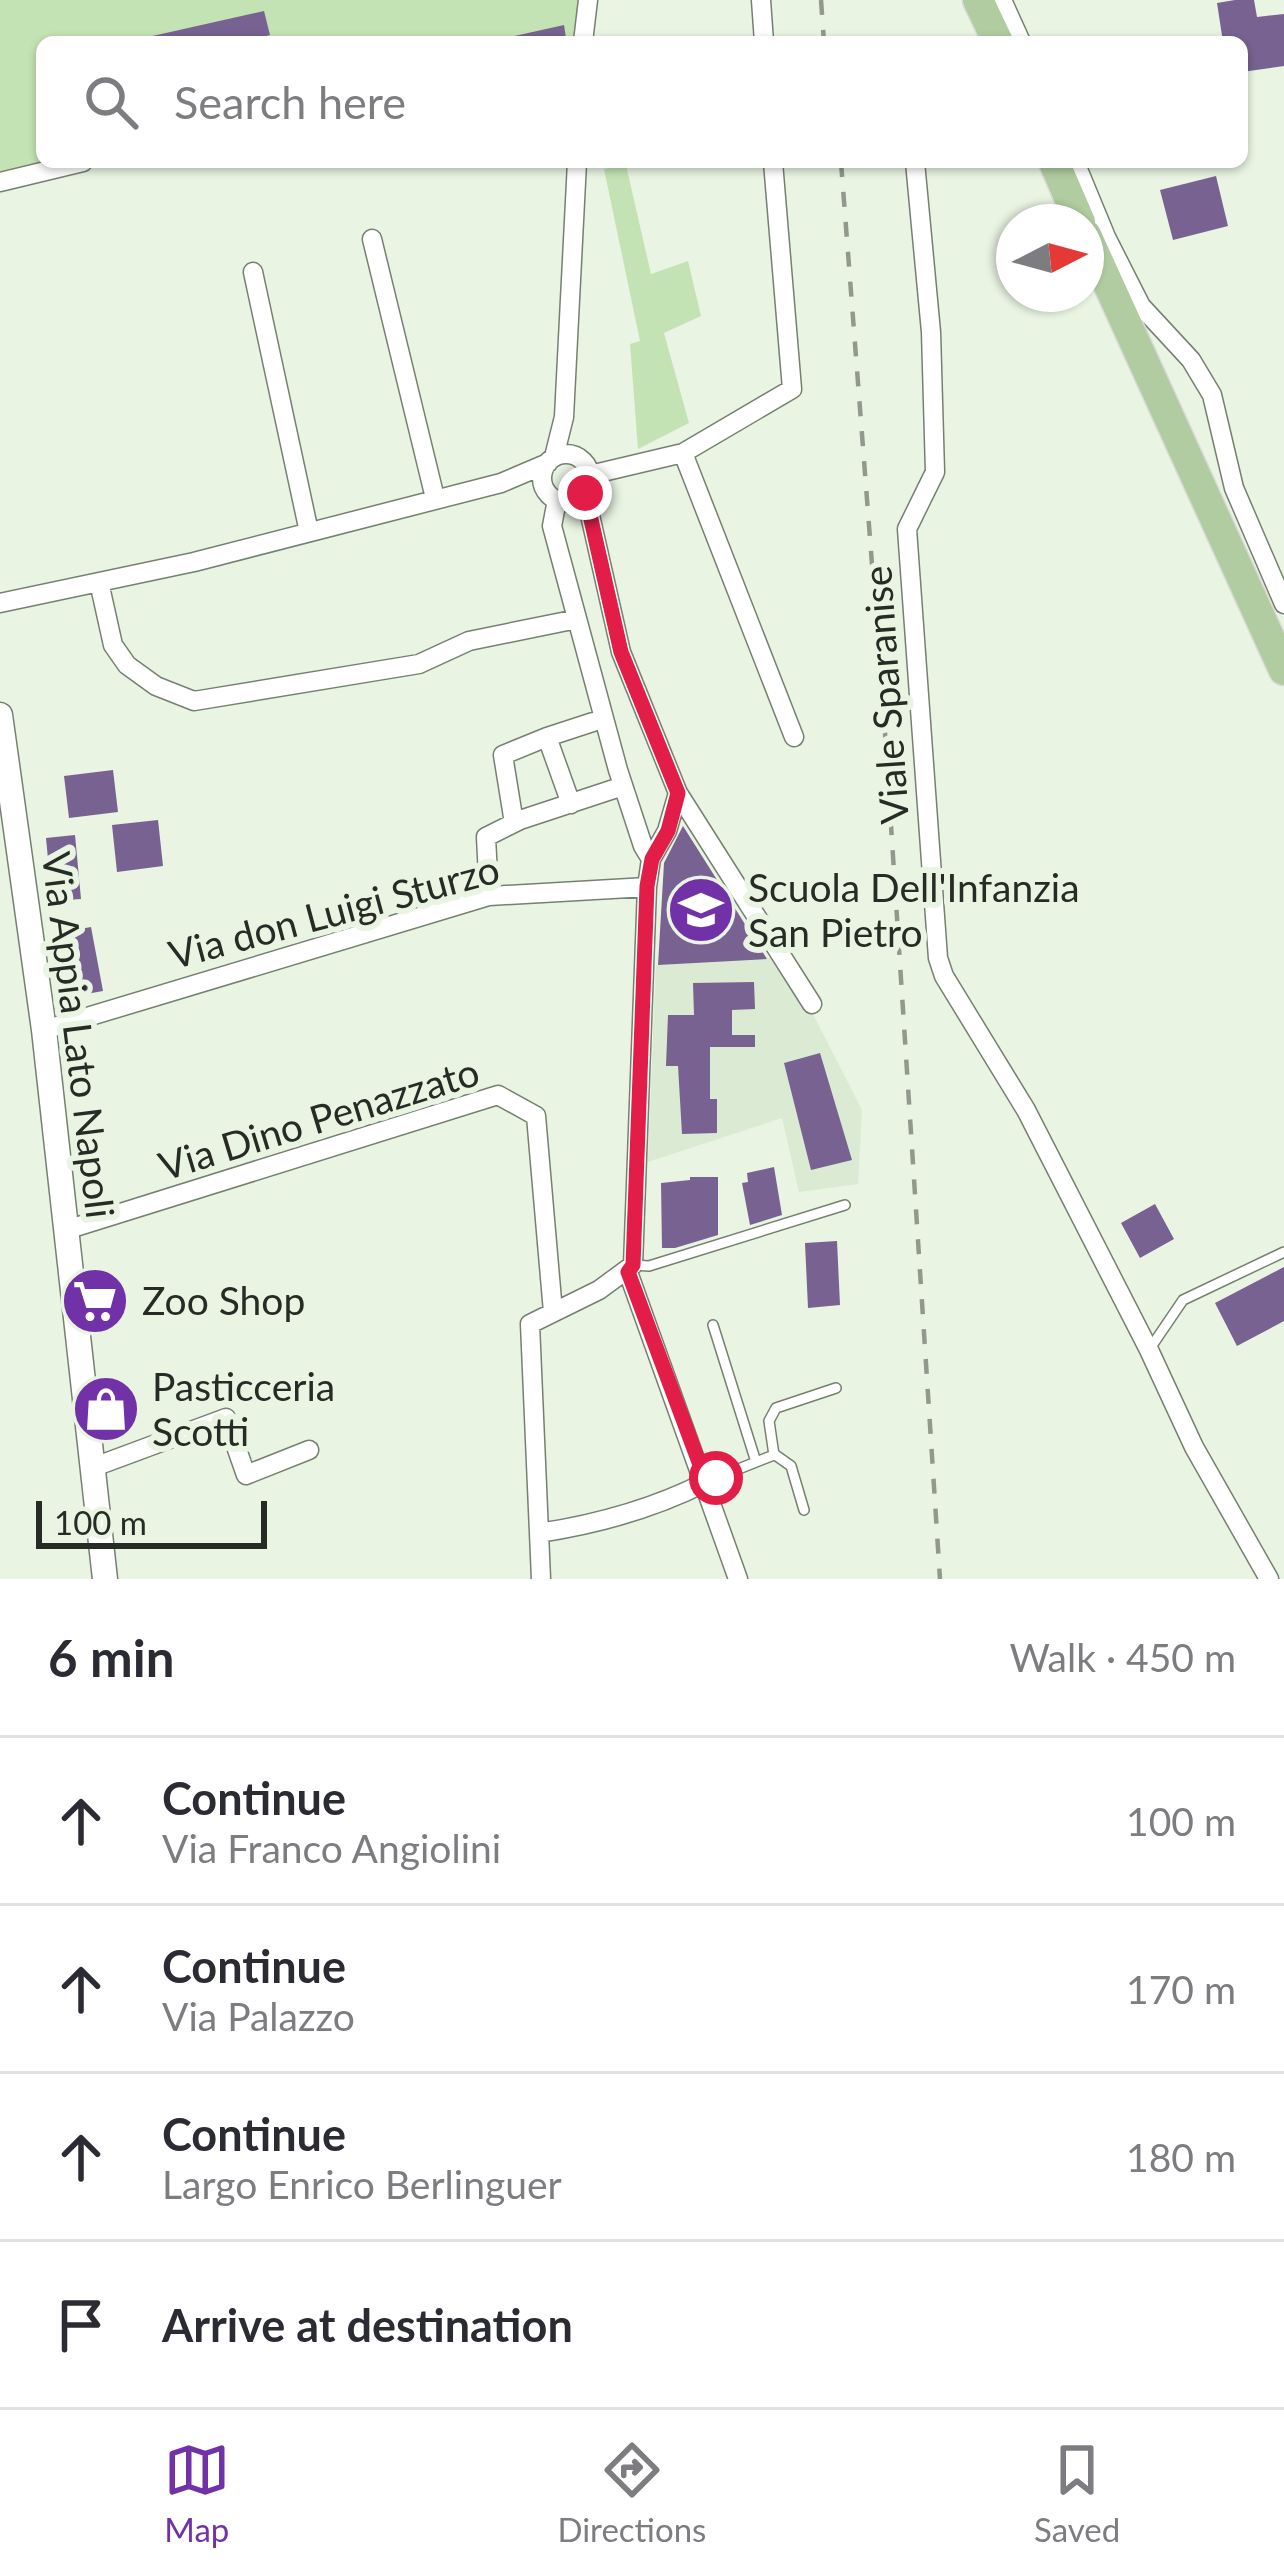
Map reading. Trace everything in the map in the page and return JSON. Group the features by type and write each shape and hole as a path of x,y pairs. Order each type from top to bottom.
{"main road":[{"path":"978,0 995,36"},
{"path":"1104,275 1284,670"}],"street":[{"path":"580,36 588,0"},
{"path":"761,0 764,36"},
{"path":"1002,0 1019,36"},
{"path":"0,182 57,168"},
{"path":"577,168 564,417 542,481 555,499 552,526 645,853 652,859"},
{"path":"586,477 683,453 791,388 773,168"},
{"name":"Viale Sparanise","path":"916,168 931,332 935,472 907,529 938,958 944,976 1026,1110 1194,1447 1269,1579"},
{"path":"1078,168 1141,306 1191,360 1212,395 1234,488 1284,604"},
{"path":"372,239 435,498"},
{"path":"253,272 309,532"},
{"path":"564,417 586,477 621,652 676,801 812,1004"},
{"path":"683,453 794,737"},
{"path":"0,603 501,483 568,454 586,477"},
{"path":"501,483 575,500 586,477"},
{"path":"99,582 113,646 127,665 156,686 194,701 419,664 469,641 578,619"},
{"name":"Via Appia Lato Napoli","path":"0,715 44,1030 105,1579"},
{"path":"514,823 503,755 593,722"},
{"path":"547,737 571,804"},
{"path":"489,896 486,837 614,789"},
{"path":"632,809 651,820 676,801"},
{"path":"676,801 668,831 652,859 647,886 631,1269 738,1579"},
{"name":"Via don Luigi Sturzo","path":"44,1030 489,896 647,886"},
{"name":"Via Dino Penazzato","path":"66,1230 498,1095 536,1116 553,1312"},
{"path":"542,1579 530,1324 631,1269"},
{"path":"94,1467 226,1418 246,1475 309,1450"},
{"path":"539,1533 585,1526 662,1504 706,1481"}],"lane":[{"path":"631,1269 844,1205"},
{"path":"1149,1349 1183,1300 1284,1252"},
{"path":"713,1325 755,1462"},
{"path":"804,1510 791,1466 774,1454 769,1421 776,1408 836,1388"},
{"path":"706,1481 774,1454"}],"shaded area":[{"path":"772,958 814,1016 862,1110 858,1184 799,1192 782,1118 648,1162 656,965"}],"green space":[{"path":"0,0 578,0 575,36 36,36 36,164 0,174"},
{"path":"627,168 651,274 688,261 701,316 664,333 689,423 638,449 630,344 640,341 604,169"}],"building":[{"path":"1254,0 1257,17 1284,14 1284,66 1248,71 1248,36 1222,36 1217,3"},
{"path":"264,11 270,35 266,36 152,36"},
{"path":"564,25 566,36 514,36"},
{"path":"1216,176 1228,226 1173,240 1160,190"},
{"path":"113,770 118,812 69,818 64,776"},
{"path":"158,820 163,866 117,872 112,825"},
{"name":"Scuola Dell'Infanzia San Pietro","path":"683,826 767,959 658,965 664,863"},
{"path":"75,835 81,899 52,901 46,838"},
{"path":"91,927 103,991 75,996 63,932"},
{"path":"754,982 755,1009 732,1010 732,1035 755,1035 755,1047 710,1047 710,1099 717,1099 717,1133 682,1134 678,1066 666,1066 668,1015 694,1015 693,983"},
{"path":"820,1053 852,1160 811,1170 784,1063"},
{"path":"774,1167 782,1215 750,1225 742,1183 748,1182 747,1173"},
{"path":"718,1177 718,1235 662,1248 661,1183"},
{"path":"1155,1204 1174,1239 1140,1258 1121,1223"},
{"path":"837,1241 840,1305 808,1308 805,1243"},
{"path":"1284,1267 1284,1321 1237,1346 1215,1303"}],"railway":[{"path":"821,0 824,36"},
{"path":"841,168 885,733 940,1579"}],"place":[{"name":"Scuola Dell'Infanzia San Pietro","path":"701,910"},
{"name":"Zoo Shop","path":"95,1301"},
{"name":"Pasticceria Scotti","path":"106,1409"}],"route":[{"path":"585,493 621,652 678,793 668,831 652,859 647,886 633,1265 628,1272 706,1481 716,1478"}]}
